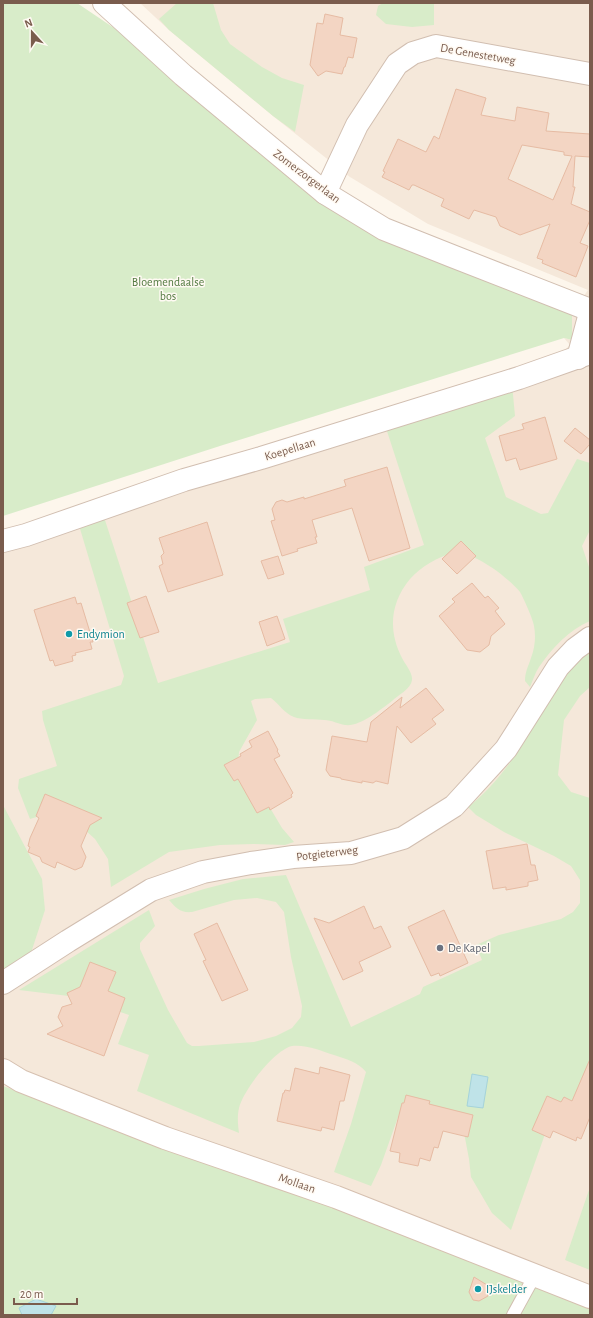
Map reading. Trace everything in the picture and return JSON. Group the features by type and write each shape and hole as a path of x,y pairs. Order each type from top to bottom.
{"street":[{"name":"Zomerzorgerlaan","path":"107,4 183,75 325,193 384,229 590,310"},
{"name":"De Genestetweg","path":"325,193 357,125 397,64 413,53 436,46 590,74"},
{"name":"Koepellaan","path":"3,541 26,535 184,480 261,458 584,355 590,313"},
{"name":"Potgieterweg","path":"3,983 151,890 203,872 293,857 351,853 403,838 454,806 506,749 558,667 575,649 590,638"},
{"name":"Mollaan","path":"3,1070 21,1082 165,1138 336,1197 590,1297"}],"lane":[{"path":"513,1315 535,1275"}],"shaded area":[{"path":"140,3 590,3 590,1315 3,1315 3,530 228,462 557,357 570,345 564,338 572,340 572,313 588,290 428,224 350,177 169,30"}],"green space":[{"name":"Bloemendaalse bos","path":"3,3 77,3 114,28 176,78 316,198 572,313 572,340 564,338 3,516"},
{"path":"177,3 213,3 221,30 230,44 262,67 282,78 304,85 295,132 273,116 169,30 159,19"},
{"path":"383,3 434,3 434,25 412,27 386,24 376,15 378,6"},
{"path":"512,384 515,416 485,438 506,497 541,514 548,513 577,459 590,463 590,530 582,546 590,570 590,621 568,634 555,646 539,667 530,687 525,681 525,678 535,642 535,630 530,613 520,592 508,580 480,560 462,553 448,554 436,559 419,570 403,588 398,598 393,617 393,627 398,648 411,674 412,680 407,689 382,709 363,721 351,725 345,725 327,720 304,719 291,716 271,698 255,699 251,701 257,720 239,752 238,764 257,786 282,828 294,842 285,845 220,845 169,852 111,887 108,859 95,839 74,820 53,812 30,819 18,788 19,779 57,766 43,720 42,711 121,685 124,676 78,522 103,514 158,683 290,642 283,619 370,590 364,567 424,545 385,425"},
{"path":"590,649 590,687 580,696 564,720 558,775 571,792 590,798 590,1092 574,1112 555,1106 511,1230 492,1213 471,1177 462,1122 412,1100 403,1103 381,1165 371,1186 334,1172 351,1124 366,1072 352,1061 308,1047 292,1046 285,1049 268,1063 246,1092 238,1111 239,1133 137,1091 149,1055 118,1044 129,1015 77,997 19,990 149,910 155,926 140,943 140,949 168,1010 187,1043 192,1046 199,1046 254,1042 276,1036 292,1028 301,1017 302,1006 291,957 284,912 276,902 257,898 234,900 192,912 184,912 169,900 243,879 286,875 351,1027 420,994 423,987 482,960 476,945 499,935 561,919 573,912 580,903 580,880 571,866 554,856 504,832 476,815 468,807 497,780 538,719 549,696 571,667"},
{"path":"3,805 42,879 45,910 29,959 3,975"},
{"path":"3,1086 590,1302 590,1315 3,1315"},
{"path":"590,1187 590,1270 565,1260"}],"water":[{"path":"472,1074 488,1077 483,1108 467,1106"},
{"path":"36,1299 56,1306 51,1315 22,1315 19,1308"}],"building":[{"path":"325,14 343,18 340,35 357,38 353,58 348,57 342,74 326,71 318,76 310,65 317,23 323,24"},
{"path":"456,89 486,98 481,115 515,121 517,107 549,113 546,131 590,134 590,157 575,156 573,187 575,187 571,204 590,212 590,220 580,243 588,246 576,277 542,263 543,260 537,258 550,224 520,235 500,226 496,217 474,210 469,219 441,206 444,199 414,185 412,185 409,190 382,177 385,172 383,171 398,139 426,152 434,136 439,139","holes":["522,145 564,152 564,155 572,156 553,200 508,179"]},
{"path":"545,417 557,459 520,470 516,458 506,461 499,436 524,429 522,424"},
{"path":"575,428 590,440 590,444 581,454 564,441"},
{"path":"387,467 410,548 369,561 352,508 312,520 317,537 315,537 317,543 297,549 298,551 282,556 271,521 275,520 272,509 276,502 282,500 287,502 304,497 304,499 346,486 344,480"},
{"path":"207,522 223,575 168,592 159,566 163,564 161,556 164,553 159,538"},
{"path":"461,541 476,556 457,574 442,559"},
{"path":"278,556 284,574 268,579 261,561"},
{"path":"472,583 485,598 488,596 499,608 495,611 505,624 491,636 489,645 480,652 467,650 439,616 455,602 452,599"},
{"path":"146,596 159,632 140,638 127,603"},
{"name":"Endymion","path":"75,597 77,604 81,603 93,642 90,642 92,649 75,653 76,655 72,656 73,661 55,666 53,660 50,661 34,610"},
{"path":"277,616 285,639 267,646 259,622"},
{"path":"426,688 444,710 432,719 436,724 411,743 397,726 388,784 376,781 373,783 362,781 362,783 330,776 326,770 332,736 367,742 371,722 402,697 400,708"},
{"path":"268,731 280,756 274,759 293,793 291,795 292,797 270,810 269,807 257,813 238,779 234,781 224,765 241,756 240,754 252,747 249,741"},
{"path":"45,794 102,818 90,825 81,846 86,857 82,867 75,870 57,862 55,868 42,862 40,857 28,852 30,847 28,846 30,838 39,818 36,816"},
{"path":"527,844 531,865 535,865 538,880 528,882 528,886 506,890 506,887 493,889 486,851"},
{"path":"364,906 374,929 381,926 391,947 359,962 363,971 343,980 314,918 329,923"},
{"name":"De Kapel","path":"444,910 468,963 440,976 439,973 431,976 408,927"},
{"path":"217,923 248,990 222,1001 203,961 206,960 194,934"},
{"path":"90,962 116,972 108,991 125,998 104,1056 47,1034 63,1026 58,1017 62,1007 72,1004 67,993 80,987"},
{"path":"590,1059 590,1117 581,1139 577,1137 576,1141 553,1131 550,1138 532,1130 547,1096 561,1102 564,1097 572,1101"},
{"path":"320,1067 350,1075 344,1101 340,1101 334,1130 322,1127 321,1131 277,1121 283,1093 285,1090 290,1091 295,1068 319,1074"},
{"path":"406,1095 430,1101 429,1104 473,1115 468,1137 443,1131 438,1148 434,1147 430,1161 420,1158 418,1166 399,1162 400,1153 390,1151 402,1103 404,1103"},
{"name":"IJskelder","path":"474,1277 487,1285 488,1296 479,1301 473,1300 469,1292"}],"place":[{"name":"Endymion","path":"69,634"},
{"name":"De Kapel","path":"440,948"},
{"name":"IJskelder","path":"478,1289"}]}
